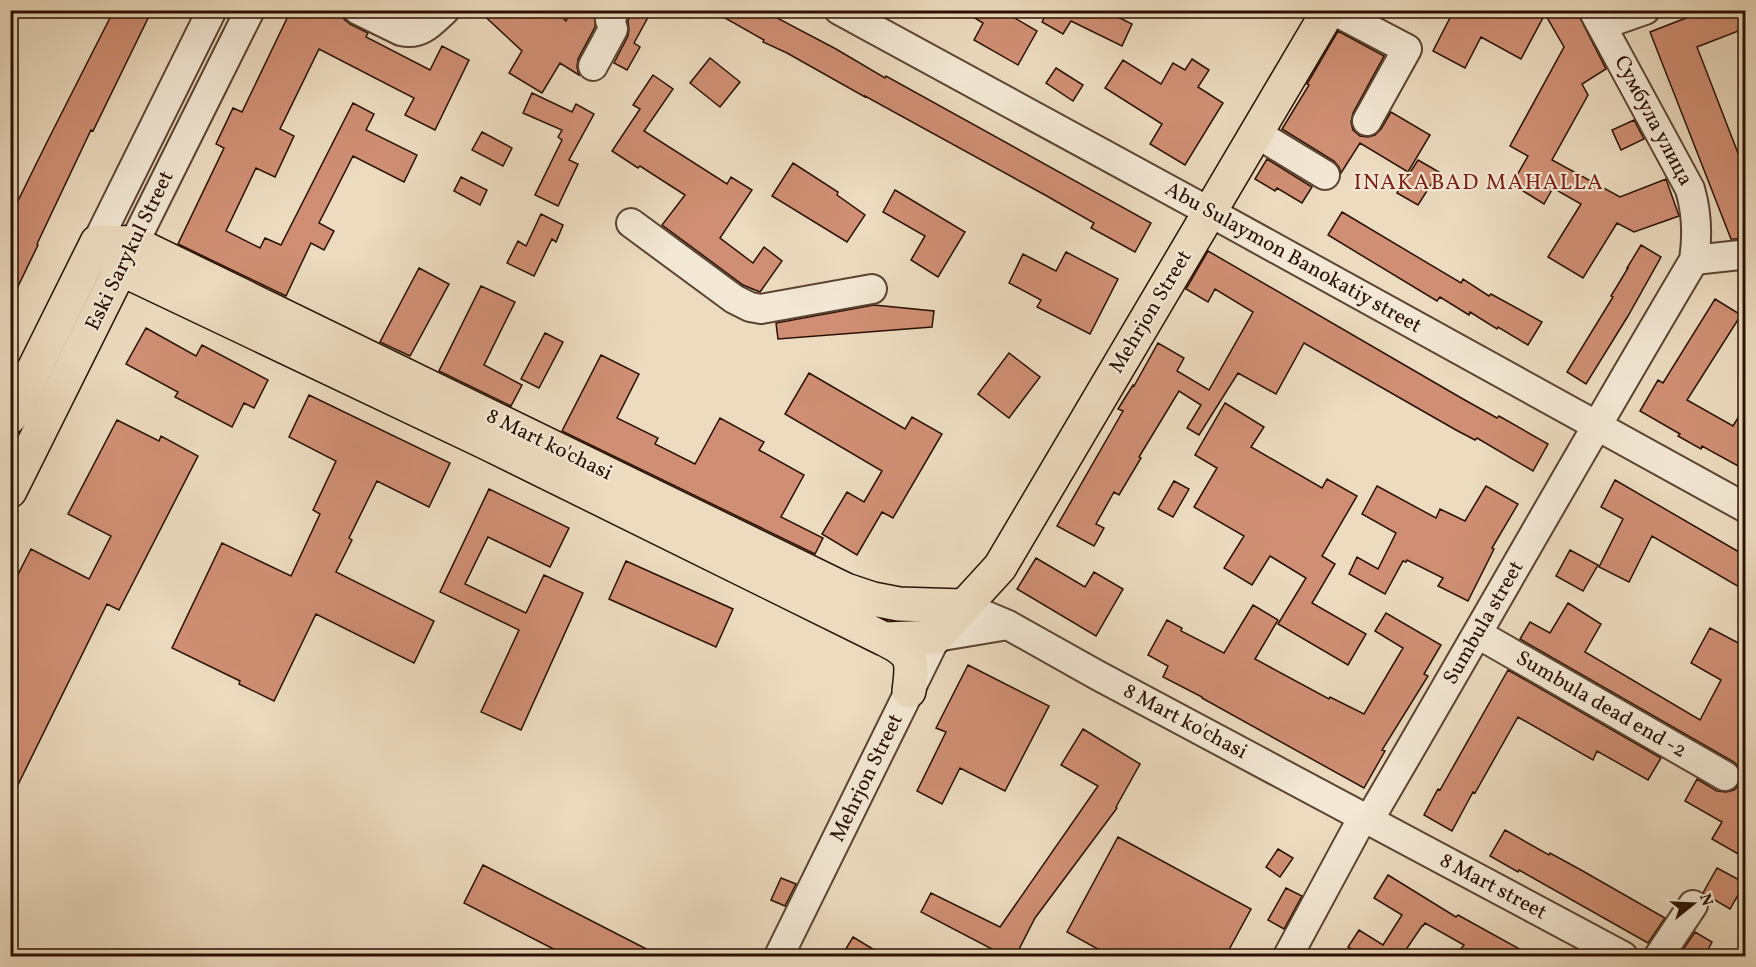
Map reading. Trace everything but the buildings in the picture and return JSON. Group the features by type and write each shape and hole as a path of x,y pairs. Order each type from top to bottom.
{"main road":[{"name":"Mehrjon Street","path":"936,638 1000,567 1312,10"},
{"name":"Mehrjon Street","path":"963,606 977,572 1203,208 1256,133 1329,10"},
{"path":"97,242 128,256"},
{"name":"Eski Sarykul Street","path":"11,414 97,242"},
{"name":"Eski Sarykul Street","path":"10,491 128,256"},
{"name":"8 Mart ko'chasi","path":"128,256 846,590 873,599 899,604 963,606"},
{"name":"8 Mart ko'chasi","path":"128,256 476,438 884,639 936,638"},
{"path":"884,639 899,646 909,657 911,666 909,691"}],"street":[{"name":"Eski Sarykul Street","path":"97,242 212,10"},
{"name":"Eski Sarykul Street","path":"128,256 250,10"},
{"path":"358,10 408,33 415,33 426,28 445,10"},
{"path":"593,66 613,29 610,20 615,10"},
{"name":"Abu Sulaymon Banokatiy street","path":"839,10 1746,508"},
{"path":"1333,10 1407,49 1367,120"},
{"path":"1598,18 1645,10"},
{"name":"Сумбула улица","path":"1596,425 1694,260 1698,237 1697,219 1690,189 1598,18"},
{"path":"1256,133 1325,175"},
{"path":"631,223 734,299 750,307 761,309 872,289"},
{"path":"1694,260 1746,253"},
{"name":"Sumbula street","path":"1288,957 1366,818 1478,634 1596,425"},
{"path":"1000,567 995,597 999,611 1008,625"},
{"name":"8 Mart ko'chasi","path":"963,606 1008,625 1366,818"},
{"name":"8 Mart ko'chasi","path":"936,638 1008,625"},
{"name":"Sumbula dead end -2","path":"1478,634 1725,776"},
{"name":"Mehrjon Street","path":"779,957 936,638"},
{"name":"8 Mart street","path":"1366,818 1623,957"},
{"path":"1659,957 1693,905"}],"district":[{"name":"INAKABAD MAHALLA","path":"1479,183"}]}
